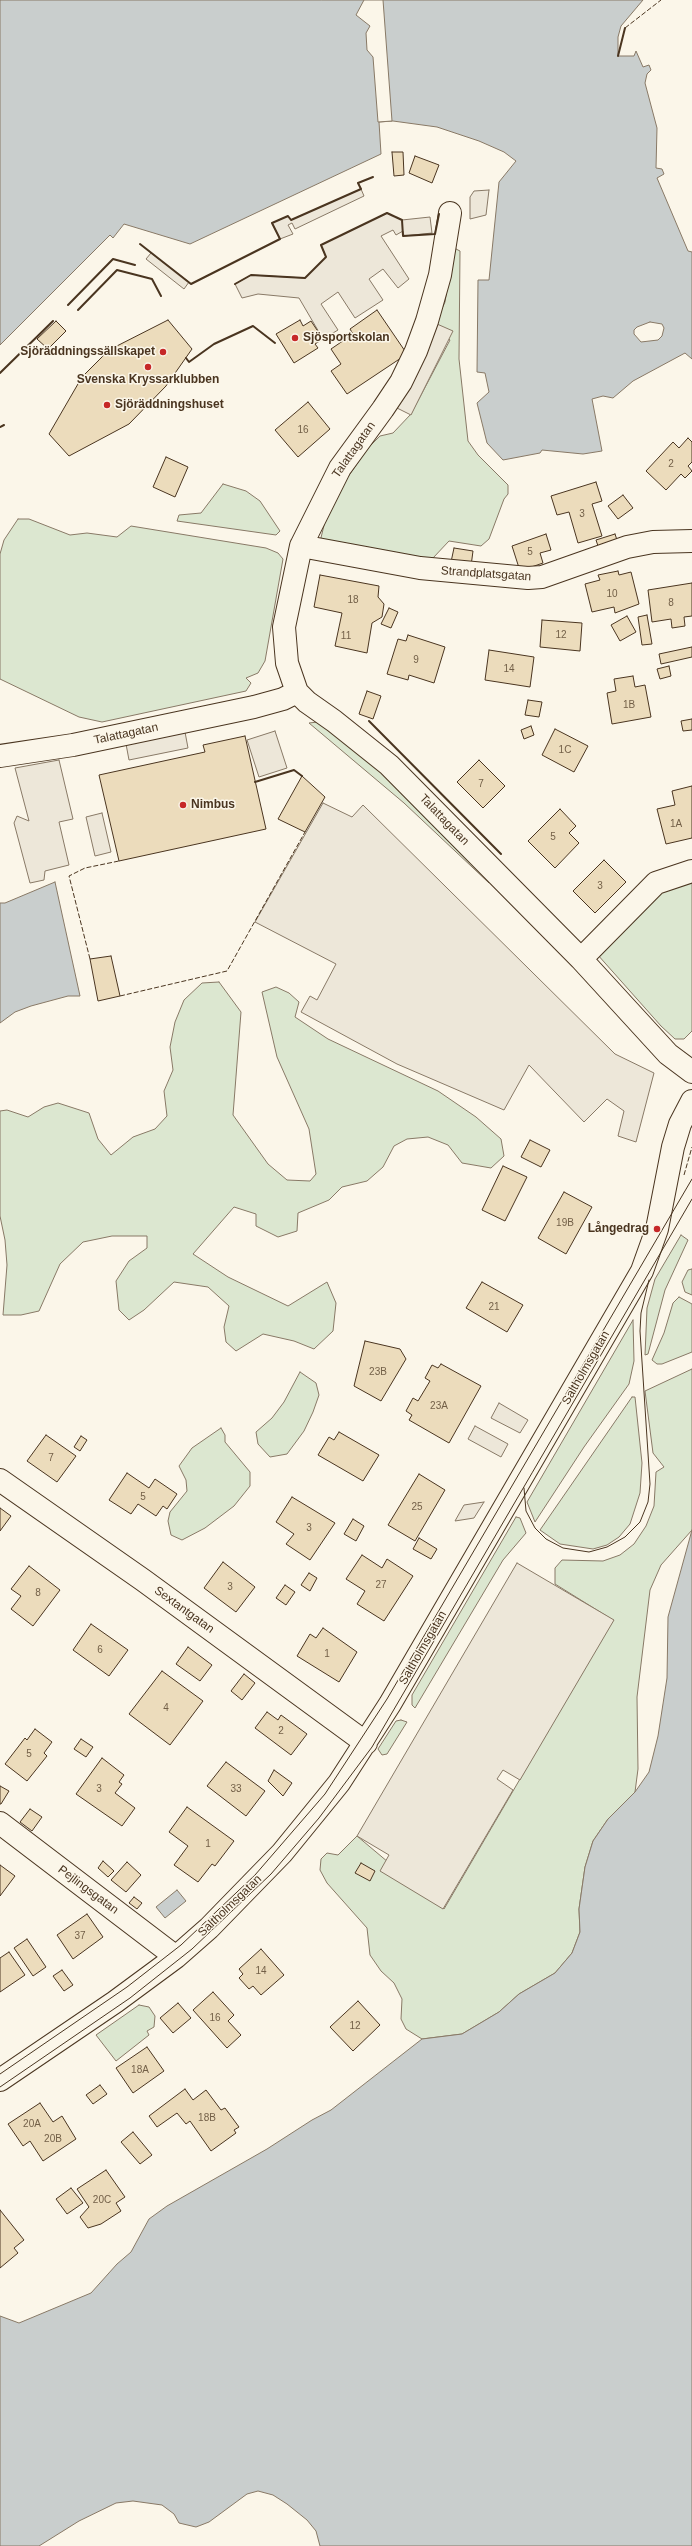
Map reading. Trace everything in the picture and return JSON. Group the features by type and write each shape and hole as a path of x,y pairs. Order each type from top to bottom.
{"street":[{"name":"Talattagatan","path":"450,213 440,275 428,321 416,351 401,382 340,468 300,546 284,627 287,663 297,692 307,702 334,720 389,765 581,959 668,1054 692,1072"},
{"name":"Strandplatsgatan","path":"300,546 420,568 528,578 542,577 627,547 653,542 692,541"},
{"name":"Talattagatan","path":"0,756 73,746 254,707 283,699 297,692"},
{"path":"581,959 656,883 692,871"},
{"name":"Saltholmsgatan","path":"0,2080 115,2002 176,1957 235,1903 282,1853 323,1805 366,1743 642,1271 657,1228 673,1147 680,1124 692,1101"},
{"name":"Sextantgatan","path":"0,1480 143,1580 366,1743"},
{"name":"Pejlingsgatan","path":"0,1823 176,1957"}],"green space":[{"path":"456,249 460,251 459,359 468,441 478,455 508,485 508,494 504,499 489,539 481,546 449,541 433,558 422,563 319,546 326,517 341,487 367,449 380,436 393,433 411,414 450,340 434,326 445,302 453,250"},
{"path":"223,484 246,491 260,501 280,531 276,535 177,521 179,515 201,513"},
{"path":"18,519 29,519 70,535 87,533 117,537 131,526 266,548 278,553 283,559 265,661 258,673 246,678 251,683 246,691 102,722 79,717 0,679 0,554 4,540"},
{"path":"318,722 364,754 490,880 489,883 404,803 309,723"},
{"path":"692,882 692,1031 684,1039 675,1039 661,1026 597,954 644,906 664,891"},
{"path":"219,982 241,1012 233,1115 268,1164 287,1180 310,1181 316,1174 309,1129 277,1057 262,992 276,987 289,993 299,1002 295,1017 328,1039 438,1091 476,1117 501,1139 504,1156 491,1168 462,1163 448,1145 428,1137 407,1139 394,1146 383,1167 367,1181 342,1187 329,1200 298,1213 297,1231 278,1237 256,1226 256,1214 234,1207 193,1254 228,1277 288,1306 327,1282 336,1303 333,1331 314,1349 294,1341 263,1334 236,1351 226,1342 224,1327 229,1306 208,1287 174,1282 144,1310 129,1320 119,1310 116,1281 129,1261 147,1248 147,1236 112,1236 83,1242 60,1264 39,1311 21,1315 3,1315 7,1265 5,1240 0,1216 0,1111 7,1110 28,1117 44,1107 58,1103 89,1113 98,1139 111,1155 133,1137 155,1129 167,1116 164,1091 173,1070 170,1047 175,1022 184,1000 202,983"},
{"path":"681,1235 688,1240 665,1290 648,1354 645,1355 647,1308 655,1279"},
{"path":"692,1269 692,1295 685,1292 682,1282 688,1270"},
{"path":"679,1297 692,1304 692,1352 662,1364 657,1364 652,1360 664,1333 673,1303"},
{"path":"633,1320 634,1361 629,1384 584,1447 535,1522 527,1502"},
{"path":"692,1369 692,1530 661,1565 650,1590 637,1697 638,1769 635,1792 608,1819 593,1841 585,1867 579,1909 580,1932 572,1953 555,1973 519,1994 499,2012 462,2034 422,2039 406,2029 401,2019 402,1999 394,1983 381,1971 370,1955 367,1928 327,1883 320,1870 321,1859 327,1853 338,1855 357,1836 444,1909 613,1620 555,1584 555,1568 562,1560 603,1561 620,1555 634,1544 646,1526 654,1506 656,1472 664,1467 653,1453 645,1391"},
{"path":"300,1372 316,1383 319,1395 313,1412 304,1431 287,1454 270,1457 258,1444 256,1432 272,1418 284,1402"},
{"path":"632,1397 635,1397 642,1463 640,1493 630,1524 619,1537 607,1545 593,1549 560,1544 540,1530"},
{"path":"221,1428 225,1435 225,1442 250,1472 250,1486 234,1506 205,1528 182,1540 171,1535 168,1521 170,1512 187,1491 186,1480 179,1466 192,1448"},
{"path":"516,1517 520,1518 526,1533 503,1560 415,1708 412,1705 412,1695"},
{"path":"401,1720 407,1722 387,1754 382,1755 378,1749 396,1721"},
{"path":"139,2005 149,2007 155,2016 154,2027 147,2031 149,2035 116,2061 96,2035"}],"shaded area":[{"path":"0,0 643,0 621,26 618,37 618,56 634,56 636,51 643,67 649,65 651,70 647,74 645,83 657,128 656,168 662,169 664,174 657,178 688,251 692,252 692,359 685,353 633,381 613,398 603,396 592,399 602,451 583,454 542,450 540,453 503,460 487,443 477,403 489,392 485,373 477,372 478,280 489,280 499,182 516,161 504,152 479,141 437,127 393,121 379,122 381,154 190,244 124,224 113,238 110,235 0,345","holes":["650,322 662,324 664,328 662,336 658,340 641,342 634,334 634,330 637,327"]},
{"path":"361,189 364,196 295,229 292,223 288,225 293,234 280,239 272,223 288,216 291,220"},
{"path":"489,190 486,215 470,219 470,197 474,191"},
{"path":"387,213 402,220 430,217 432,233 404,236 403,231 396,235 393,230 381,236 409,279 398,288 383,269 369,279 383,300 355,318 338,292 321,304 338,330 323,339 299,298 258,294 242,298 235,284 251,275 305,278 326,257 321,245"},
{"path":"151,253 189,282 184,289 146,259"},
{"path":"437,324 453,331 411,415 395,407"},
{"path":"275,731 287,768 259,777 247,740"},
{"path":"185,732 188,748 129,760 126,744"},
{"path":"59,760 73,819 59,822 69,865 45,871 44,880 30,883 14,823 17,816 29,821 15,768"},
{"path":"323,803 352,817 363,805 615,1054 654,1073 636,1142 618,1136 624,1111 607,1099 584,1122 529,1065 504,1110 397,1064 301,1012 310,996 317,1000 336,964 255,922"},
{"path":"102,813 111,852 95,856 86,817"},
{"path":"55,882 80,996 68,996 31,1006 15,1012 0,1023 0,903 5,903"},
{"path":"499,1403 528,1420 520,1433 491,1418"},
{"path":"475,1426 508,1444 501,1457 468,1439"},
{"path":"484,1502 474,1518 455,1521 464,1505"},
{"path":"692,1530 692,2546 320,2546 316,2531 307,2520 273,2495 258,2491 247,2494 209,2522 196,2527 179,2523 174,2514 162,2505 133,2501 116,2503 79,2521 39,2546 0,2546 0,2316 19,2323 91,2293 117,2264 131,2252 149,2219 167,2206 267,2149 312,2120 331,2110 422,2039 462,2034 499,2012 519,1994 555,1973 572,1953 580,1932 579,1909 585,1867 593,1841 608,1819 635,1792 649,1772 658,1736 667,1678 668,1617"},
{"path":"517,1563 614,1620 520,1780 503,1770 497,1779 513,1790 443,1909 380,1871 389,1855 357,1836"},
{"path":"177,1890 186,1901 165,1918 156,1907"}],"pier":[{"path":"364,0 383,0 392,121 378,122 373,57 367,50 366,33 370,26 356,15"}],"building":[{"path":"392,152 403,152 404,175 394,176"},
{"path":"415,156 439,165 432,183 409,173"},
{"path":"377,310 407,354 347,394 331,371 341,364 331,349 353,334 350,329"},
{"name":"Sjöräddningshuset","path":"168,320 192,349 166,386 129,424 69,456 49,434 82,377 109,350"},
{"path":"300,320 303,326 311,321 323,339 315,344 318,348 294,363 276,334"},
{"path":"56,321 66,331 48,349 37,339"},
{"path":"308,402 330,429 298,457 275,430"},
{"path":"688,438 692,442 692,462 688,466 692,471 685,478 681,474 666,490 646,471 673,442 679,448"},
{"path":"166,457 188,467 175,497 153,487"},
{"path":"596,482 602,501 592,504 602,536 578,543 569,512 557,515 551,496"},
{"path":"623,495 633,508 618,519 608,506"},
{"path":"546,534 551,550 540,553 543,563 520,571 512,546"},
{"path":"615,534 618,543 599,549 596,540"},
{"path":"454,548 473,551 471,566 451,562"},
{"path":"618,571 619,575 631,572 639,604 615,613 614,607 592,612 585,584 600,580 598,575"},
{"path":"320,575 379,586 378,597 384,604 382,617 372,623 367,653 335,646 342,613 314,607"},
{"path":"692,583 692,616 684,617 685,626 672,628 671,619 652,622 648,590"},
{"path":"389,608 398,612 391,628 381,624"},
{"path":"647,615 652,644 642,645 638,617"},
{"path":"627,616 636,632 620,641 611,625"},
{"path":"542,620 582,623 580,651 540,647"},
{"path":"408,635 445,647 434,683 409,675 408,680 387,674 398,639 406,641"},
{"path":"692,647 692,657 661,664 659,654"},
{"path":"489,650 534,657 530,687 485,680"},
{"path":"669,666 671,676 660,679 657,669"},
{"path":"633,676 635,687 645,685 651,717 612,724 607,693 616,691 614,679"},
{"path":"367,691 381,696 373,719 359,714"},
{"path":"528,700 542,702 539,717 525,715"},
{"path":"692,719 692,730 683,731 681,721"},
{"path":"531,726 534,735 524,739 521,730"},
{"path":"555,729 588,746 574,772 542,755"},
{"name":"Nimbus","path":"245,736 266,829 119,861 99,775 205,752 203,745"},
{"path":"479,760 505,786 483,808 457,782"},
{"path":"302,776 325,797 305,832 278,819"},
{"path":"692,786 692,838 666,844 657,809 675,805 672,791"},
{"path":"560,809 576,826 569,833 579,843 555,868 528,841"},
{"path":"604,860 626,882 595,913 573,891"},
{"path":"111,956 120,996 98,1001 90,959"},
{"path":"530,1140 550,1150 541,1167 521,1157"},
{"path":"503,1166 527,1177 505,1221 482,1210"},
{"path":"564,1192 592,1207 566,1254 538,1238"},
{"path":"482,1282 523,1305 507,1332 466,1308"},
{"path":"365,1341 400,1349 406,1359 381,1401 354,1386"},
{"path":"441,1364 481,1386 449,1443 409,1420 412,1415 406,1411 413,1398 418,1401 430,1381 425,1378 432,1365 438,1368"},
{"path":"339,1432 379,1455 363,1481 318,1455 329,1437 334,1440"},
{"path":"46,1435 76,1456 57,1482 27,1461"},
{"path":"81,1436 87,1440 80,1451 74,1447"},
{"path":"127,1473 149,1488 155,1479 177,1494 167,1509 163,1506 156,1516 138,1504 131,1514 109,1500"},
{"path":"419,1474 445,1490 415,1541 388,1525"},
{"path":"292,1497 335,1523 310,1560 286,1544 294,1534 276,1522"},
{"path":"0,1508 11,1516 0,1531"},
{"path":"353,1519 364,1526 356,1541 344,1534"},
{"path":"419,1538 437,1549 431,1559 413,1549"},
{"path":"362,1555 382,1568 387,1559 413,1576 384,1621 357,1604 365,1591 346,1579"},
{"path":"223,1562 255,1587 236,1612 204,1588"},
{"path":"29,1566 60,1590 33,1626 11,1609 21,1596 11,1589"},
{"path":"309,1573 317,1578 310,1591 301,1585"},
{"path":"285,1585 295,1592 286,1605 276,1598"},
{"path":"91,1624 128,1650 109,1676 73,1650"},
{"path":"323,1628 357,1652 339,1682 297,1656 310,1634 316,1638"},
{"path":"188,1647 212,1665 200,1681 176,1664"},
{"path":"162,1671 203,1701 170,1745 129,1714"},
{"path":"244,1674 255,1683 242,1700 231,1691"},
{"path":"267,1712 278,1720 281,1715 307,1734 291,1755 255,1728"},
{"path":"35,1729 52,1742 44,1753 47,1756 27,1781 5,1764 25,1738 27,1740"},
{"path":"81,1739 93,1747 86,1757 74,1749"},
{"path":"102,1758 124,1775 119,1782 122,1784 115,1793 135,1808 122,1826 76,1794"},
{"path":"226,1762 265,1791 246,1816 207,1786"},
{"path":"274,1770 292,1783 283,1796 268,1781"},
{"path":"0,1786 9,1791 1,1804 0,1804"},
{"path":"187,1807 234,1841 215,1866 212,1864 198,1882 174,1865 188,1846 169,1832"},
{"path":"30,1809 42,1817 32,1831 20,1822"},
{"path":"103,1861 114,1871 108,1877 98,1868"},
{"path":"127,1862 141,1875 126,1892 111,1880"},
{"path":"361,1863 375,1871 370,1881 355,1873"},
{"path":"0,1865 15,1876 0,1896"},
{"path":"134,1897 142,1903 137,1909 129,1903"},
{"path":"87,1914 103,1937 73,1959 57,1935"},
{"path":"27,1939 46,1967 33,1976 14,1948"},
{"path":"261,1949 284,1975 261,1995 253,1986 249,1989 239,1978 243,1974 239,1969"},
{"path":"9,1952 25,1975 0,1992 0,1958"},
{"path":"62,1970 73,1985 64,1991 53,1976"},
{"path":"213,1992 234,2015 228,2021 241,2035 227,2048 193,2010"},
{"path":"358,2001 380,2025 353,2051 330,2027"},
{"path":"178,2003 191,2018 173,2033 160,2018"},
{"path":"147,2047 164,2071 133,2093 116,2068"},
{"path":"100,2085 107,2094 93,2104 86,2095"},
{"path":"185,2089 193,2100 206,2090 221,2110 225,2108 239,2127 234,2130 236,2133 211,2151 190,2121 186,2124 177,2113 157,2127 149,2116"},
{"path":"40,2103 53,2122 62,2116 76,2139 43,2161 30,2141 23,2146 8,2124"},
{"path":"133,2132 152,2155 140,2164 121,2142"},
{"path":"106,2170 125,2197 116,2203 121,2211 101,2224 88,2228 80,2217 89,2207 77,2189"},
{"path":"71,2188 83,2203 67,2214 56,2199"},
{"path":"0,2210 24,2240 14,2248 18,2253 0,2268"}],"tram line":[{"path":"0,2074 127,1987 181,1945 255,1875 325,1794 387,1699 692,1179"},
{"path":"0,2087 130,1998 192,1949 271,1874 319,1818 372,1747 692,1199"},
{"path":"524,1488 526,1511 535,1528 546,1539 563,1548 589,1552 607,1547 625,1537 640,1522 648,1502 650,1484 640,1331 641,1313 649,1280"}],"fence":[{"path":"625,28 661,0"},
{"path":"120,996 227,971 305,832"},
{"path":"90,959 69,876 85,868 119,861"},
{"path":"684,1175 692,1147"}],"wall":[{"path":"618,56 625,28"},
{"path":"140,244 191,284 280,239 272,223 288,216 291,220 361,189 358,183 373,177"},
{"path":"235,284 251,275 305,278 326,257 321,245 387,213 402,220 403,236 435,234 439,214"},
{"path":"68,305 113,259 135,265"},
{"path":"78,310 117,270 152,279 161,296"},
{"path":"0,373 53,321"},
{"path":"186,358 189,362 214,344 253,326 275,343"},
{"path":"0,427 4,425"},
{"path":"369,721 501,854"},
{"path":"255,782 294,770 302,776"}],"place":[{"name":"Sjösportskolan","path":"295,338"},
{"name":"Sjöräddningssällskapet","path":"163,352"},
{"name":"Svenska Kryssarklubben","path":"148,367"},
{"name":"Sjöräddningshuset","path":"107,405"},
{"name":"Nimbus","path":"183,805"},
{"name":"Långedrag","path":"657,1229"}]}
